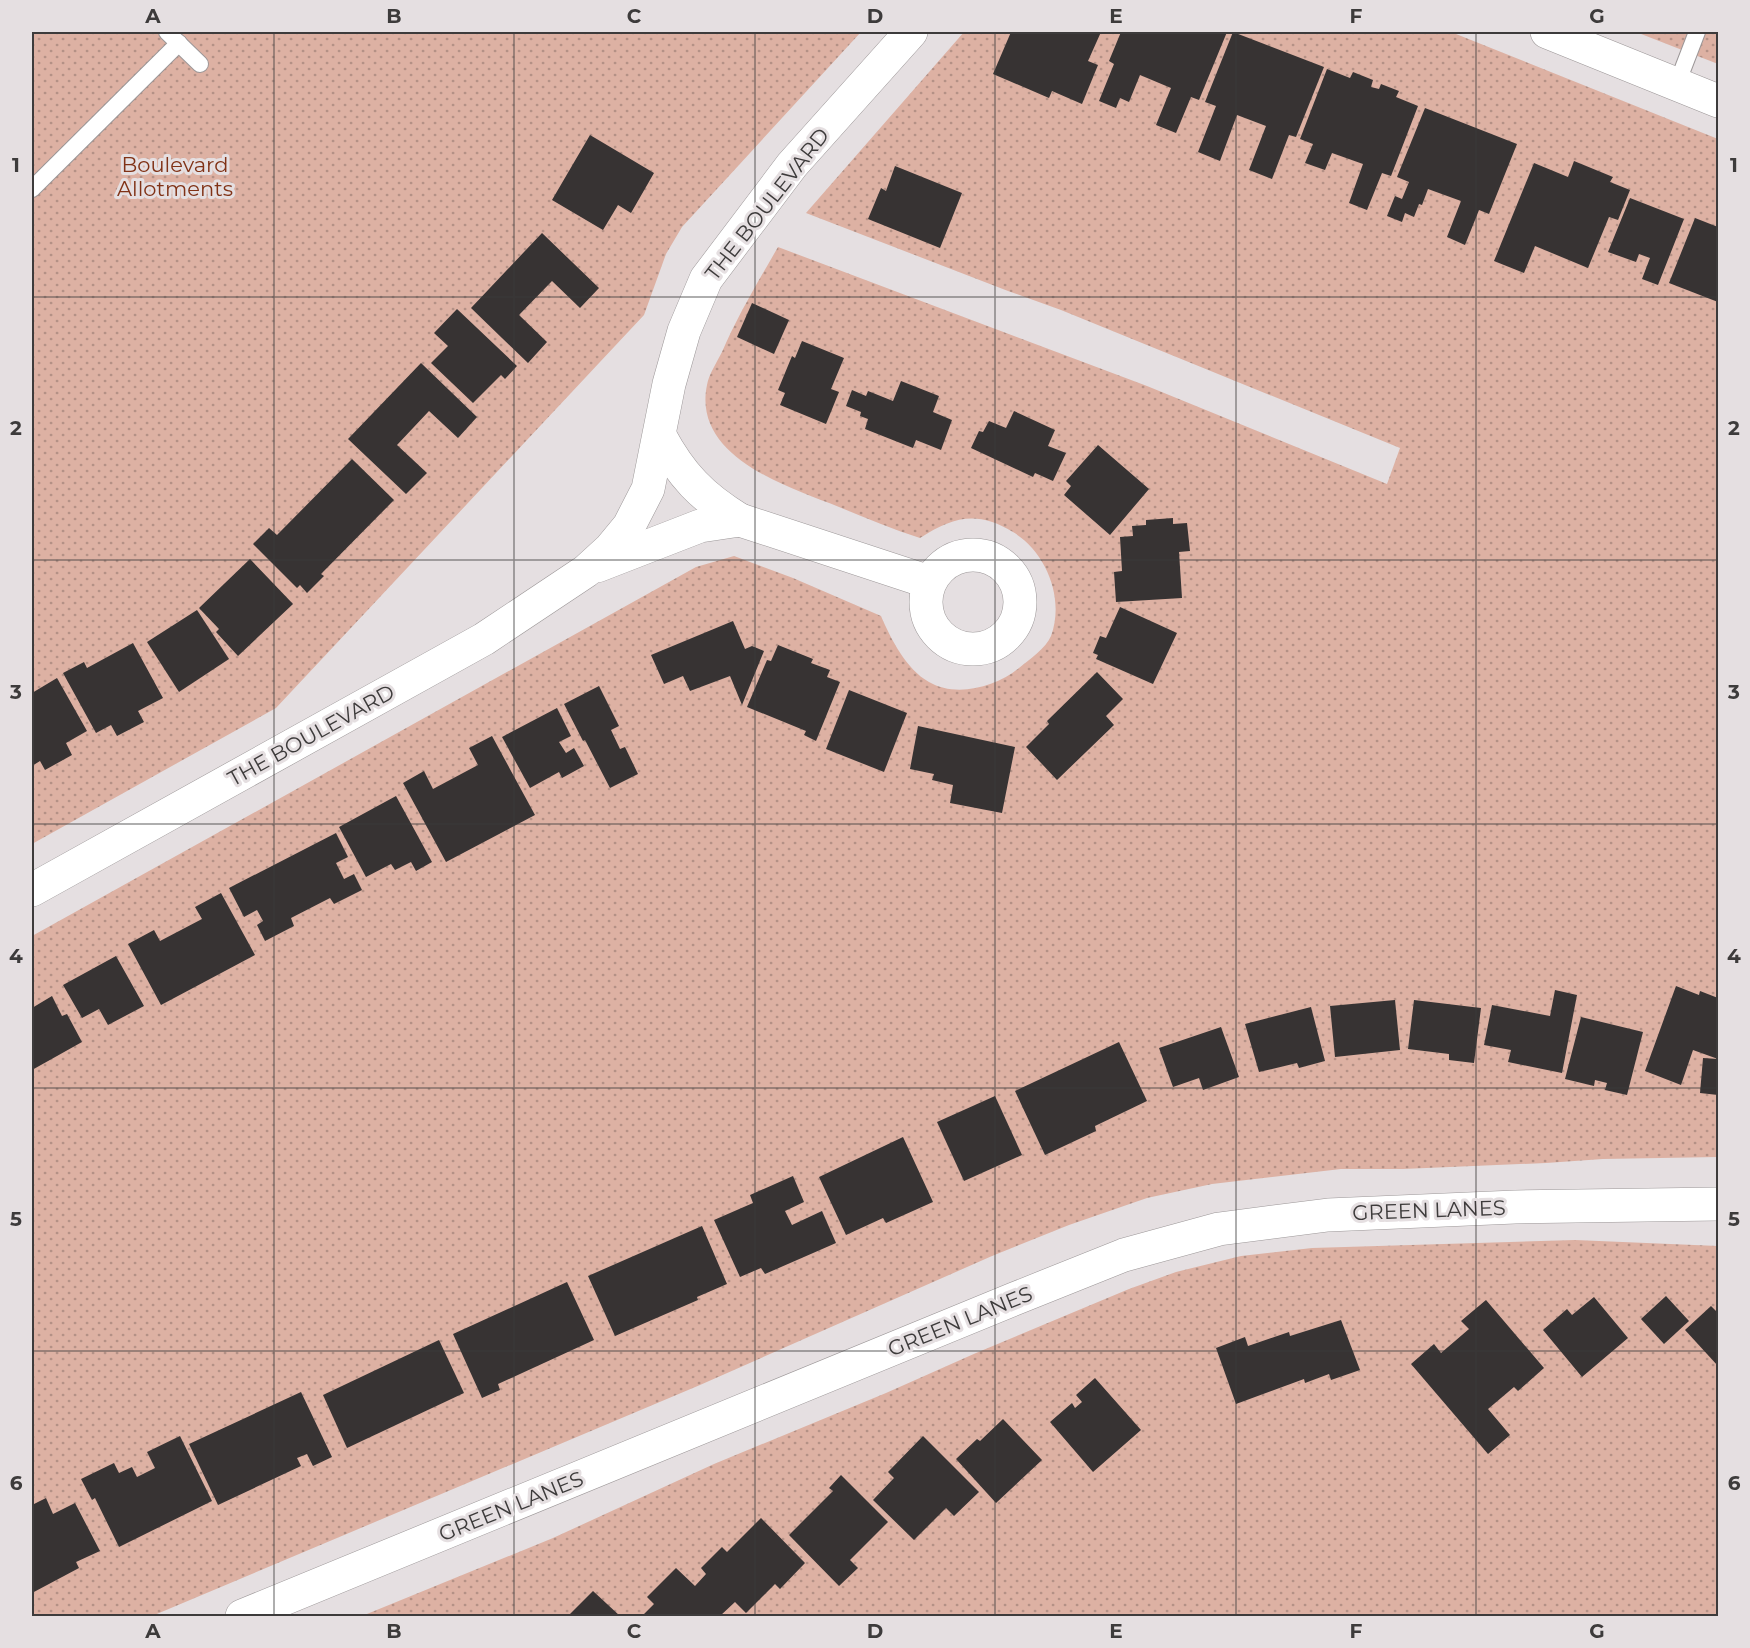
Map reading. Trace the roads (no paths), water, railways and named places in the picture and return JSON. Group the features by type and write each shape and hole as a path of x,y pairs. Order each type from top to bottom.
{"street":[{"name":"THE BOULEVARD","path":"32,890 484,639 586,571 610,549 629,526 648,489 669,384 684,331 706,279 792,165 911,32"},
{"path":"1547,32 1719,101"},
{"name":"THE BOULEVARD","path":"660,436 674,463 694,485 714,504 740,520 929,582"},
{"name":"THE BOULEVARD","path":"586,571 700,526 740,520"},
{"name":"GREEN LANES","path":"242,1617 1025,1294 1124,1256 1219,1229 1328,1215 1515,1207 1719,1203"}],"lane":[{"path":"1677,84 1697,32"},
{"path":"32,189 173,37 200,64"}],"park label":[{"name":"Boulevard Allotments","path":"175,176"}]}
